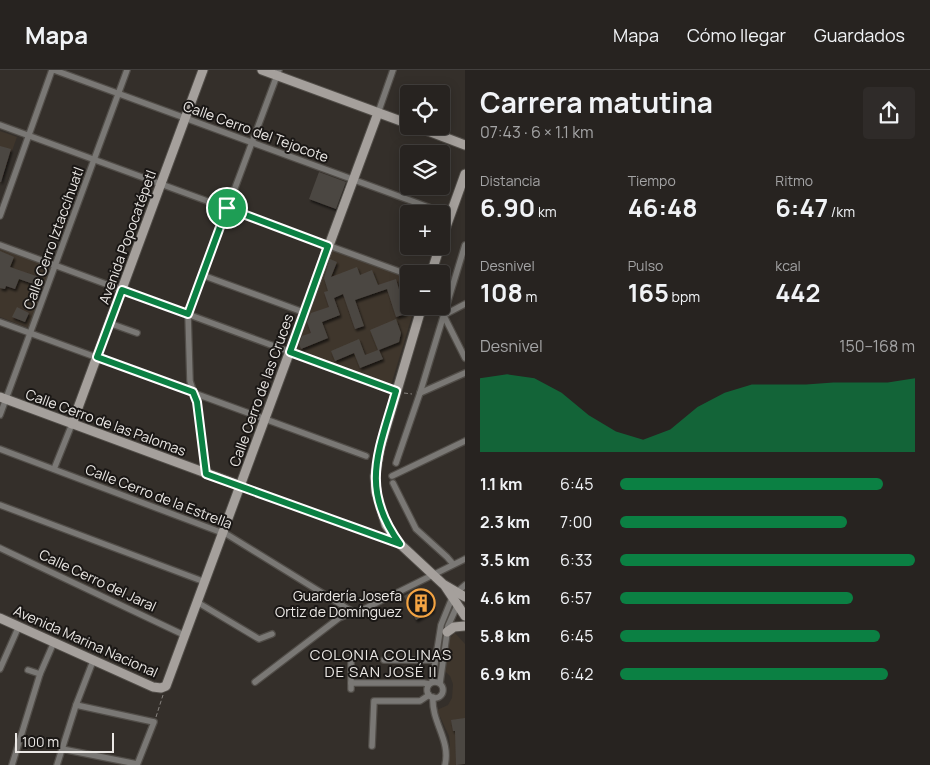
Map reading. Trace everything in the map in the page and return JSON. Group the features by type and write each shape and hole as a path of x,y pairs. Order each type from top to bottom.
{"street":[{"name":"Calle Cerro del Tejocote","path":"53,70 423,205"},
{"path":"0,216 53,70"},
{"name":"Calle Cerro Iztaccíhuatl","path":"0,415 3,398 57,266 127,70"},
{"name":"Avenida Popocatépetl","path":"54,469 203,70"},
{"path":"262,70 278,73 400,121"},
{"name":"Calle Cerro de las Cruces","path":"161,688 166,686 393,70"},
{"path":"206,474 197,402 190,381 188,314 278,73"},
{"path":"0,125 400,272"},
{"path":"439,135 465,145"},
{"path":"450,215 465,174"},
{"path":"0,245 396,391"},
{"path":"450,295 465,245"},
{"path":"202,275 303,312"},
{"path":"450,312 465,304"},
{"path":"419,315 380,448 375,484 384,518 400,544 460,598 465,616"},
{"path":"444,315 465,358"},
{"path":"396,463 420,394 444,315"},
{"path":"0,322 366,456"},
{"path":"109,323 137,334"},
{"path":"420,394 465,373"},
{"name":"Calle Cerro de las Palomas","path":"3,398 400,544"},
{"path":"392,476 465,441"},
{"name":"Calle Cerro de la Estrella","path":"0,449 223,533 353,612"},
{"path":"393,483 416,529 453,564"},
{"path":"0,505 205,582"},
{"name":"Calle Cerro del Jaral","path":"0,548 184,635"},
{"path":"254,682 329,624 353,612 358,612 465,558"},
{"path":"372,746 374,701 420,700 442,694 443,690 440,683 447,632 450,619 465,585"},
{"path":"445,765 446,745 433,713 431,696 427,690 431,683 443,618 460,598"},
{"path":"197,602 261,640 272,634"},
{"name":"Avenida Marina Nacional","path":"0,618 93,661 153,687 161,688"},
{"path":"1,665 19,626"},
{"path":"447,632 454,628 465,626"},
{"path":"12,765 40,674 54,642"},
{"path":"351,658 351,686 424,682 440,683"},
{"path":"384,660 435,660"},
{"path":"57,765 76,705 93,661"},
{"path":"28,670 40,674"},
{"path":"62,749 137,764 154,722 76,705"}],"path":[{"path":"396,391 420,394"},
{"path":"154,722 163,699 161,688"}],"shaded area":[{"path":"0,131 17,137 0,184"},
{"path":"327,248 400,275 400,315 412,315 391,385 291,349"},
{"path":"0,249 53,267 31,329 0,317"},
{"path":"455,633 465,644 465,765 447,765 450,745 449,736 437,710 448,705 452,698 453,684 450,676 444,670 447,641"}],"building":[{"path":"0,146 11,149 1,182 0,182"},
{"path":"319,172 346,182 336,209 309,199"},
{"path":"0,251 14,257 10,267 42,278 39,286 19,279 15,289 6,286 5,289 0,288"},
{"path":"330,259 337,262 331,277 357,267 360,275 372,270 378,285 396,279 400,293 400,315 403,315 396,317 387,289 355,300 364,326 355,329 343,294 334,298 340,315 322,322 328,338 301,349 299,344 302,336 311,333 307,322 311,313 329,307 324,292 328,291 324,278"},
{"path":"17,307 29,313 25,322 12,317"},
{"path":"396,319 401,333 399,342 379,350 383,359 360,368 354,353 335,361 331,351 359,339 365,355 378,350 370,330"},
{"name":"Guardería Josefa Ortiz de Domínguez","path":"415,590 419,598 424,596 430,598 434,605 433,611 416,620 404,596"},
{"path":"465,718 465,764 456,765 455,731 453,731 451,720"}],"place":[{"name":"Guardería Josefa Ortiz de Domínguez","path":"421,603"}],"district":[{"name":"COLONIA COLINAS DE SAN JOSÉ II","path":"381,662"}],"route":[{"path":"227,208 328,246 290,352 396,391 380,448 375,484 378,504 386,525 400,544 206,474 197,402 193,392 97,357 122,290 188,314 227,208"}]}
